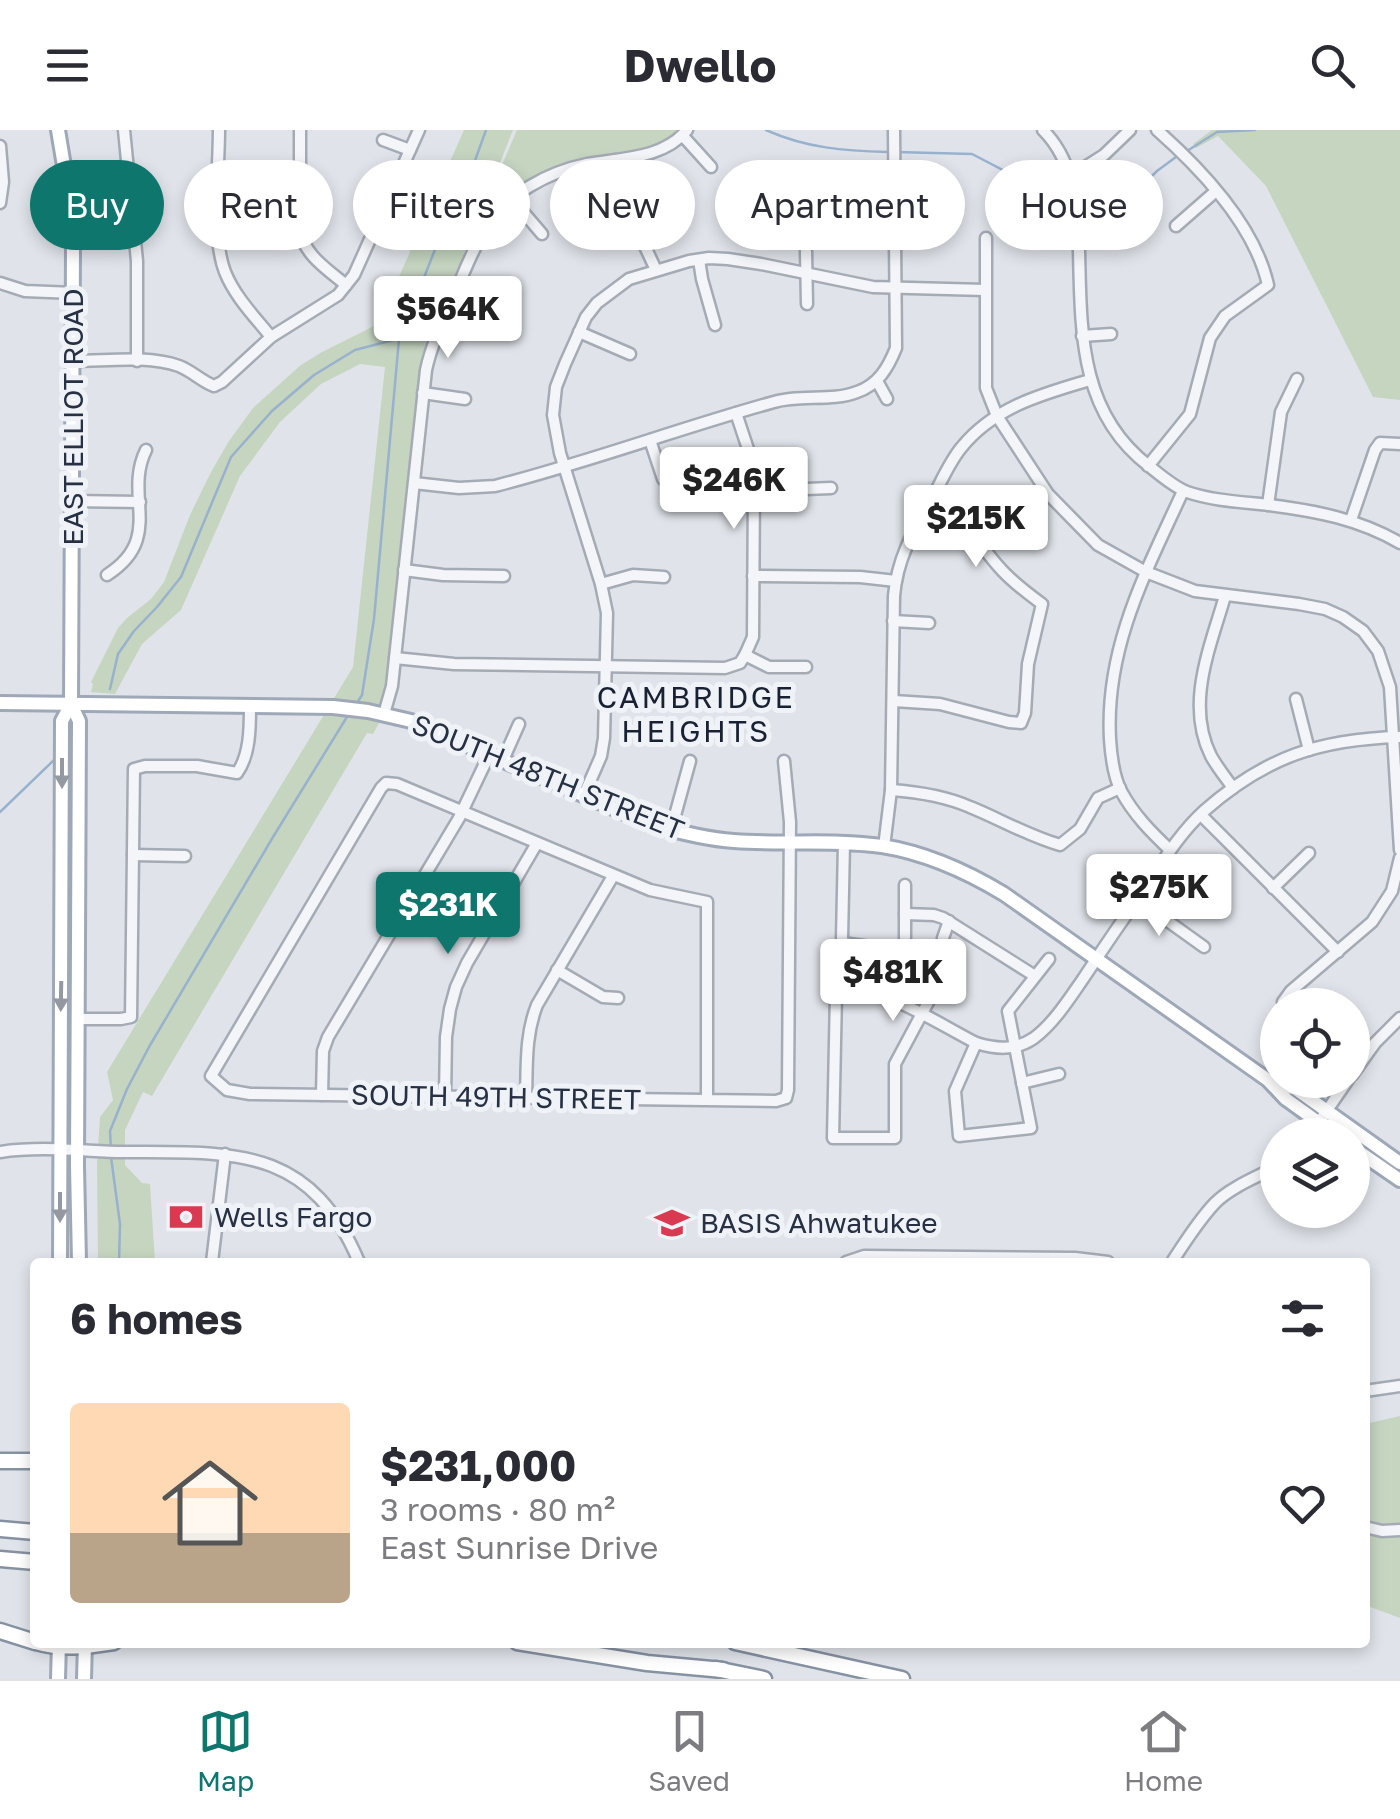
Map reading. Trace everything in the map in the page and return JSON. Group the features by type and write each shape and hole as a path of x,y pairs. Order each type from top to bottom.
{"highway":[{"path":"0,1462 30,1461"},
{"path":"0,1529 30,1532"},
{"path":"0,1559 30,1562"},
{"path":"0,1632 30,1640"},
{"path":"553,1648 724,1670"},
{"path":"605,1648 764,1679"},
{"path":"762,1648 902,1679"}],"main road":[{"name":"EAST ELLIOT ROAD","path":"58,130 73,246 74,294 71,704 79,721 80,1258"},
{"name":"SOUTH 48TH STREET","path":"0,703 368,710 412,721 670,830 712,839 884,847 940,862 984,882 1268,1080 1296,1090 1322,1117 1400,1163"},
{"name":"EAST ELLIOT ROAD","path":"60,1258 62,721 71,704"},
{"path":"61,902 78,902"},
{"path":"1370,1159 1400,1180"},
{"path":"58,1679 59,1648"},
{"path":"84,1679 85,1648"}],"street":[{"path":"124,130 137,261 137,361"},
{"path":"220,130 218,230 225,272 237,295 271,337"},
{"path":"300,130 302,244 346,285"},
{"path":"74,360 179,366 214,386 222,382 271,337 338,295 354,275 419,130"},
{"path":"414,482 459,488 495,486 780,400 843,396 860,392 877,381 896,348 894,130"},
{"path":"1043,130 1063,160"},
{"path":"1096,160 1130,130"},
{"path":"1148,466 1190,414 1210,338 1224,316 1268,285 1238,219 1157,130"},
{"path":"615,160 650,153 685,133 711,167"},
{"path":"383,140 410,150"},
{"path":"0,146 4,182 0,202"},
{"path":"1176,226 1216,191"},
{"path":"530,220 542,234"},
{"path":"384,714 392,686 426,370 434,340 476,250"},
{"path":"647,250 656,270"},
{"path":"806,250 807,304"},
{"path":"986,250 986,388 997,416 1048,494 1098,545 1146,572 1196,591 1299,604 1343,616 1363,631 1378,651 1390,687 1396,737 1400,854 1392,891 1372,922 1295,988"},
{"path":"1080,250 1082,336 1090,380 1109,425 1130,451 1184,491 1228,502 1336,516 1400,543"},
{"path":"584,795 604,738 607,613 553,415 556,387 586,317 597,303 629,279 700,260 728,259 873,287 985,290"},
{"path":"700,260 715,326"},
{"path":"0,283 25,290 74,294"},
{"path":"455,295 490,310"},
{"path":"579,332 630,354"},
{"path":"1082,336 1111,334"},
{"path":"1268,505 1281,412 1297,379"},
{"path":"884,847 891,790 896,581 908,540 959,450 997,416 1034,396 1090,380"},
{"path":"877,381 888,399"},
{"path":"423,393 465,398"},
{"path":"394,658 454,664 725,668 740,662 753,637 754,492 752,464 736,414"},
{"path":"650,440 663,478"},
{"path":"1352,520 1380,442 1400,444"},
{"path":"106,575 121,566 134,548 139,532 140,462 146,450"},
{"path":"754,492 831,488"},
{"path":"1170,850 1143,824 1120,788 1111,751 1108,707 1123,629 1184,491"},
{"path":"894,700 940,704 1009,722 1021,723 1025,712 1028,664 1042,604 1002,570 956,518 930,501"},
{"path":"72,502 140,502"},
{"path":"404,570 504,576"},
{"path":"601,584 632,576 664,578"},
{"path":"753,576 896,581"},
{"path":"1225,596 1200,683 1200,722 1213,758 1233,788"},
{"path":"893,621 929,623"},
{"path":"746,655 768,667 806,667"},
{"path":"1296,699 1308,750"},
{"path":"79,1019 131,1017 134,769 197,766 237,774 249,736 250,706"},
{"path":"322,1095 323,1051 328,1036 462,810 519,724"},
{"path":"841,986 876,993 976,1043 999,1049 1014,1047 1036,1037 1062,1010 1170,850 1200,814 1272,763 1353,739 1396,737"},
{"path":"784,760 790,842"},
{"path":"670,830 690,762"},
{"name":"SOUTH 49TH STREET","path":"462,810 397,784 386,783 381,788 211,1076 228,1090 239,1092 776,1101 786,1098 790,842"},
{"path":"891,790 925,792 967,805 1060,845 1080,828 1098,798 1120,788"},
{"path":"462,810 612,876 650,890 707,902 707,1100"},
{"path":"1200,814 1338,952"},
{"path":"445,1097 446,1037 456,987 537,843"},
{"path":"844,843 833,1138 895,1138 895,1064 942,976 943,938 949,921"},
{"path":"1274,888 1309,853"},
{"path":"133,855 185,856"},
{"path":"526,1098 530,1023 612,876"},
{"path":"905,884 905,981"},
{"path":"1137,899 1204,947"},
{"path":"905,914 934,914 949,921 1035,976"},
{"path":"843,943 904,958"},
{"path":"976,1043 955,1091 959,1136 1031,1128 1008,1011 1049,960"},
{"path":"557,970 603,997 618,998"},
{"path":"1370,1049 1400,1018"},
{"path":"1022,1083 1060,1074"},
{"path":"1322,1117 1335,1098"},
{"path":"0,1152 225,1154 254,1159 306,1188 335,1216 357,1258"},
{"path":"212,1258 225,1154"},
{"path":"1175,1258 1214,1204 1260,1176"},
{"path":"858,1258 1075,1258"},
{"path":"1370,1390 1400,1386"},
{"path":"1370,1528 1400,1530"}],"green space":[{"path":"464,130 513,130 501,160 451,160"},
{"path":"517,130 681,130 641,150 588,160 550,160 550,171 530,182 530,160 504,160"},
{"path":"1212,130 1400,130 1400,400 1373,397 1266,186 1218,136 1196,148 1193,144"},
{"path":"411,250 465,250 427,338 419,368 423,393 384,714 373,734 367,733 152,1096 143,1092 125,1130 125,1165 142,1183 150,1184 155,1258 98,1258 100,1117 113,1100 107,1072 353,667 385,367 360,364 321,384 280,422 240,476 181,610 142,644 115,694 91,692 91,682 118,628 164,582 190,515 229,441 253,408 301,365 378,324"},
{"path":"1400,1416 1400,1618 1370,1607 1370,1423"}],"waterway":[{"path":"355,706 362,695 374,619 399,339 405,313 423,280 449,214 464,191 486,130"},
{"path":"766,130 826,147 888,152"},
{"path":"1187,151 1217,132 1255,130"},
{"path":"896,152 972,154 985,161"},
{"path":"1163,167 1180,154"},
{"path":"110,689 118,654 181,577 231,457 272,411 314,375 355,350 397,339"},
{"path":"111,1149 110,1131 149,1047 350,712"},
{"path":"0,812 54,760"},
{"path":"111,1157 120,1224 119,1258"}],"place":[{"name":"Wells Fargo","path":"186,1217"},
{"name":"BASIS Ahwatukee","path":"672,1223"}],"district":[{"name":"CAMBRIDGE HEIGHTS","path":"696,715"}]}
